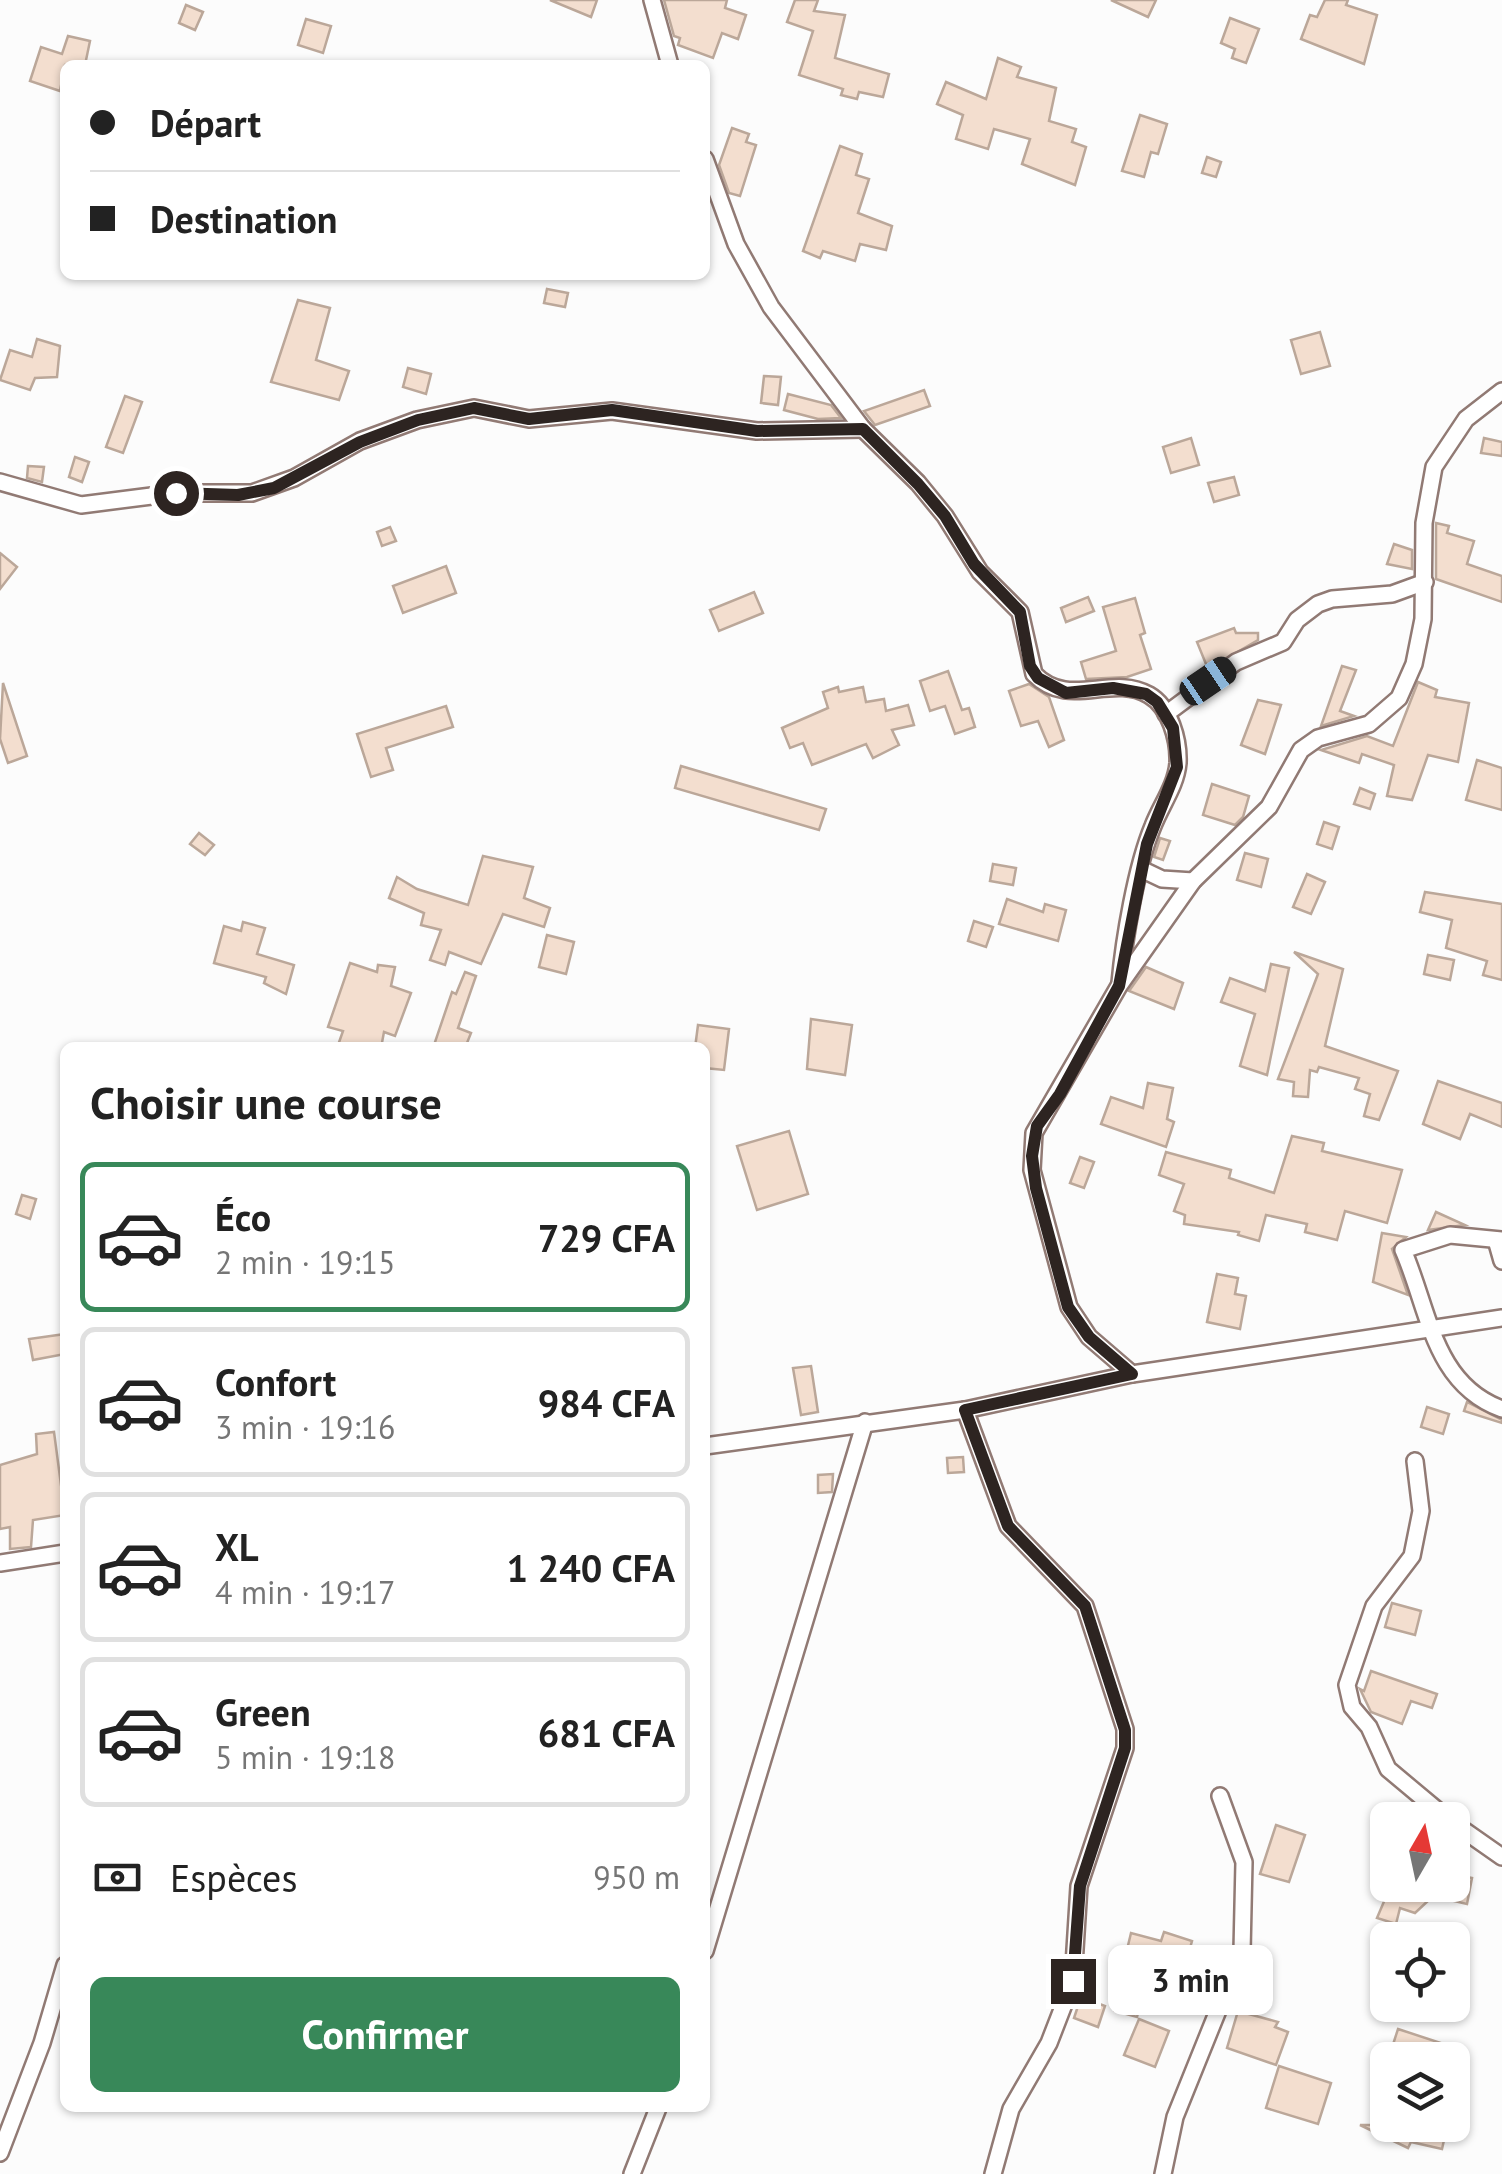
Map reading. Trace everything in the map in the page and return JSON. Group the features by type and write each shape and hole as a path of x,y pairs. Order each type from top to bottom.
{"street":[{"path":"652,0 669,60"},
{"path":"710,172 750,273 808,359 863,429 918,484 945,516 974,564 1020,612 1030,666 1038,678 1066,693 1138,691 1152,697 1166,714 1176,741 1177,767 1153,826 1119,986"},
{"path":"1132,1374 1089,1337 1068,1307 1032,1170 1037,1126 1060,1094 1119,986 1194,882 1269,807 1307,744 1369,724 1400,698 1414,664 1425,582 1424,523 1434,466 1466,419 1502,391"},
{"path":"0,482 81,505 176,493 252,493 294,478 360,442 418,420 474,408 529,419 612,410 757,431 863,429"},
{"path":"1166,714 1236,662 1283,642 1297,620 1318,604 1332,598 1392,594 1425,582"},
{"path":"1142,869 1162,879 1194,882"},
{"path":"1502,1261 1499,1240 1450,1235 1403,1250 1429,1329 1463,1387 1502,1408"},
{"path":"710,1445 965,1410 1132,1374 1502,1318"},
{"path":"965,1410 1008,1526 1085,1606 1125,1730 1125,1748 1080,1886 1073,1981 1049,2043 1011,2109 993,2174"},
{"path":"710,1934 865,1422"},
{"path":"1415,1461 1421,1511 1412,1556 1374,1606 1347,1686 1352,1707 1369,1727 1388,1769 1428,1802"},
{"path":"0,1564 60,1555"},
{"path":"1163,2174 1175,2117 1242,1951 1244,1862 1220,1796"},
{"path":"1470,1835 1502,1858"},
{"path":"0,2153 42,2043 60,1981"},
{"path":"632,2174 656,2112"}],"building":[{"path":"550,0 597,0 591,17"},
{"path":"664,0 727,0 725,8 746,15 738,39 722,33 713,58 678,45 680,38 674,36"},
{"path":"795,0 818,0 814,11 845,15 835,58 889,74 883,97 859,92 857,99 841,95 843,89 799,75 813,31 787,22"},
{"path":"1111,0 1156,0 1148,17"},
{"path":"1325,0 1348,0 1346,5 1377,15 1364,64 1301,39 1310,15 1317,17"},
{"path":"186,5 203,12 195,30 179,23"},
{"path":"1230,18 1259,29 1246,63 1232,58 1235,49 1221,43"},
{"path":"306,19 331,26 323,53 298,45"},
{"path":"68,36 90,41 86,60 60,60 60,91 30,81 41,47 62,54"},
{"path":"998,58 1021,67 1017,77 1056,88 1049,121 1076,129 1072,142 1086,147 1075,185 1022,164 1030,139 994,129 988,149 956,139 963,115 937,104 946,82 986,99"},
{"path":"1140,115 1167,124 1158,154 1151,152 1144,177 1122,171"},
{"path":"732,128 749,134 746,142 756,145 740,196 729,193 719,165"},
{"path":"840,146 862,154 856,175 869,179 858,213 892,226 886,250 860,244 855,261 823,251 820,258 803,251"},
{"path":"1207,157 1221,162 1216,177 1202,173"},
{"path":"547,289 568,293 565,307 544,303"},
{"path":"298,300 330,308 316,360 349,371 339,400 271,382"},
{"path":"1320,332 1330,366 1301,374 1291,340"},
{"path":"37,339 60,346 57,377 35,378 30,390 0,380 10,350 32,357"},
{"path":"408,368 431,374 426,394 403,387"},
{"path":"764,376 781,377 778,405 761,403"},
{"path":"924,390 930,406 875,425 864,411"},
{"path":"788,394 831,405 841,418 818,419 784,410"},
{"path":"125,396 142,402 123,453 106,447"},
{"path":"1191,438 1199,465 1171,473 1163,447"},
{"path":"1484,438 1502,442 1502,456 1481,453"},
{"path":"75,457 89,462 82,482 69,477"},
{"path":"28,466 44,467 42,482 27,478"},
{"path":"1234,477 1239,495 1214,502 1208,483"},
{"path":"1436,523 1449,526 1447,533 1474,541 1467,564 1502,576 1502,602 1436,579"},
{"path":"390,527 396,541 382,546 377,532"},
{"path":"1394,544 1412,550 1412,569 1387,564"},
{"path":"0,553 17,567 0,589"},
{"path":"446,566 456,593 403,613 393,586"},
{"path":"754,592 763,613 719,631 710,610"},
{"path":"1088,597 1094,611 1066,622 1061,608"},
{"path":"1135,598 1145,633 1140,635 1151,669 1127,677 1086,679 1081,662 1116,651 1103,607"},
{"path":"1234,628 1236,633 1258,633 1258,640 1208,669 1197,642"},
{"path":"1342,666 1356,670 1340,711 1354,716 1321,726"},
{"path":"948,671 962,710 969,708 975,727 955,734 945,706 930,711 920,681"},
{"path":"1418,682 1437,690 1435,697 1469,703 1458,762 1428,755 1412,800 1387,796 1394,765 1362,754 1359,763 1321,750 1367,736 1393,746"},
{"path":"3,683 27,756 8,763 0,739"},
{"path":"1029,684 1049,697 1064,740 1049,747 1038,721 1021,726 1009,691"},
{"path":"838,687 839,692 863,687 866,702 884,699 886,711 908,705 914,725 892,730 899,745 873,758 866,744 812,765 803,743 790,748 782,728 828,708 823,692"},
{"path":"1258,700 1281,705 1265,754 1241,745"},
{"path":"446,706 453,727 386,748 393,770 371,777 357,734"},
{"path":"1477,760 1502,768 1502,810 1466,800"},
{"path":"681,766 826,809 819,830 675,788"},
{"path":"1212,784 1249,796 1243,817 1235,825 1203,815"},
{"path":"1360,788 1375,794 1370,809 1354,804"},
{"path":"1324,822 1339,827 1332,849 1317,844"},
{"path":"199,833 214,845 205,855 190,844"},
{"path":"1160,838 1170,841 1163,860 1154,857"},
{"path":"1245,853 1268,859 1261,887 1237,880"},
{"path":"483,856 533,867 524,898 550,908 544,927 503,914 481,964 449,952 445,965 430,960 441,930 421,925 424,913 389,898 397,877 417,889 468,905"},
{"path":"993,864 1016,868 1013,885 990,881"},
{"path":"1307,874 1325,882 1311,914 1293,907"},
{"path":"1425,892 1502,904 1502,980 1483,975 1487,961 1446,948 1452,920 1420,912"},
{"path":"1007,899 1043,912 1045,904 1066,910 1058,941 999,924"},
{"path":"974,921 993,927 986,947 968,941"},
{"path":"243,922 265,928 257,954 294,965 286,994 264,983 266,977 214,963 224,926 241,931"},
{"path":"547,935 574,942 566,974 539,967"},
{"path":"1294,952 1343,969 1325,1046 1398,1071 1379,1120 1364,1116 1370,1094 1355,1089 1359,1078 1319,1067 1317,1072 1310,1070 1308,1097 1293,1096 1294,1082 1278,1079 1318,974"},
{"path":"1428,955 1454,960 1450,980 1424,974"},
{"path":"350,963 377,972 378,965 395,967 391,986 411,993 395,1036 384,1032 382,1042 339,1042 343,1031 328,1027"},
{"path":"1271,964 1289,968 1267,1075 1240,1066 1255,1014 1221,1002 1230,978 1265,991"},
{"path":"1146,967 1183,983 1174,1009 1129,991"},
{"path":"465,972 476,976 458,1028 471,1033 467,1042 435,1042 452,992 456,994"},
{"path":"811,1019 852,1025 845,1075 807,1069"},
{"path":"698,1025 729,1029 724,1070 710,1069 710,1042 696,1042"},
{"path":"1438,1081 1502,1103 1502,1127 1470,1114 1460,1139 1423,1124"},
{"path":"1148,1083 1173,1088 1167,1119 1174,1122 1166,1147 1101,1124 1111,1097 1143,1108"},
{"path":"789,1131 808,1194 757,1210 737,1146"},
{"path":"1292,1136 1324,1143 1322,1151 1402,1170 1387,1223 1345,1211 1337,1240 1305,1232 1307,1224 1266,1215 1259,1241 1238,1235 1239,1232 1184,1224 1185,1215 1174,1211 1184,1184 1159,1175 1166,1152 1231,1170 1229,1178 1274,1193"},
{"path":"1080,1157 1094,1162 1084,1188 1070,1183"},
{"path":"22,1195 36,1199 30,1219 16,1214"},
{"path":"1436,1212 1465,1225 1428,1230"},
{"path":"1382,1233 1406,1237 1392,1249 1408,1295 1373,1282"},
{"path":"1217,1274 1238,1278 1235,1294 1246,1296 1240,1329 1207,1322"},
{"path":"60,1335 60,1355 33,1360 29,1339"},
{"path":"811,1366 818,1412 801,1415 793,1368"},
{"path":"1467,1402 1502,1420 1502,1423 1464,1411"},
{"path":"1427,1407 1449,1414 1443,1434 1421,1427"},
{"path":"54,1432 60,1516 33,1520 31,1547 10,1549 10,1527 0,1529 0,1465 37,1454 36,1434"},
{"path":"963,1457 964,1472 948,1473 947,1458"},
{"path":"833,1474 832,1492 818,1493 818,1475"},
{"path":"1392,1603 1421,1611 1415,1635 1385,1627"},
{"path":"1371,1671 1437,1694 1432,1708 1411,1701 1402,1724 1371,1712 1360,1689 1364,1691"},
{"path":"1276,1825 1305,1835 1289,1882 1260,1874"},
{"path":"1384,1902 1427,1902 1415,1913 1400,1908 1396,1922 1377,1918"},
{"path":"1164,1932 1192,1941 1188,1955 1182,1955 1195,1965 1187,1989 1151,1977 1155,1966 1125,1958 1131,1933 1161,1941"},
{"path":"1120,1995 1141,2001 1137,2017 1115,2011"},
{"path":"1081,1997 1105,2006 1098,2027 1074,2018"},
{"path":"1238,2011 1278,2022 1275,2027 1288,2032 1276,2065 1227,2048"},
{"path":"1139,2019 1169,2031 1155,2067 1124,2055"},
{"path":"1398,2029 1438,2042 1394,2042"},
{"path":"1279,2066 1331,2083 1318,2124 1266,2108"},
{"path":"1411,2142 1444,2142 1442,2149"}],"route":[{"path":"176,493 238,495 274,488 360,442 418,420 474,408 529,419 612,410 722,429 863,429 918,484 945,516 980,572 1020,612 1030,666 1038,678 1066,693 1113,688 1138,691 1152,697 1166,714 1176,741 1177,767 1147,844 1119,986 1060,1094 1037,1126 1032,1142 1032,1170 1068,1307 1089,1337 1132,1374 965,1410 1008,1526 1085,1606 1114,1706 1125,1730 1125,1748 1080,1886 1073,1981"}]}
